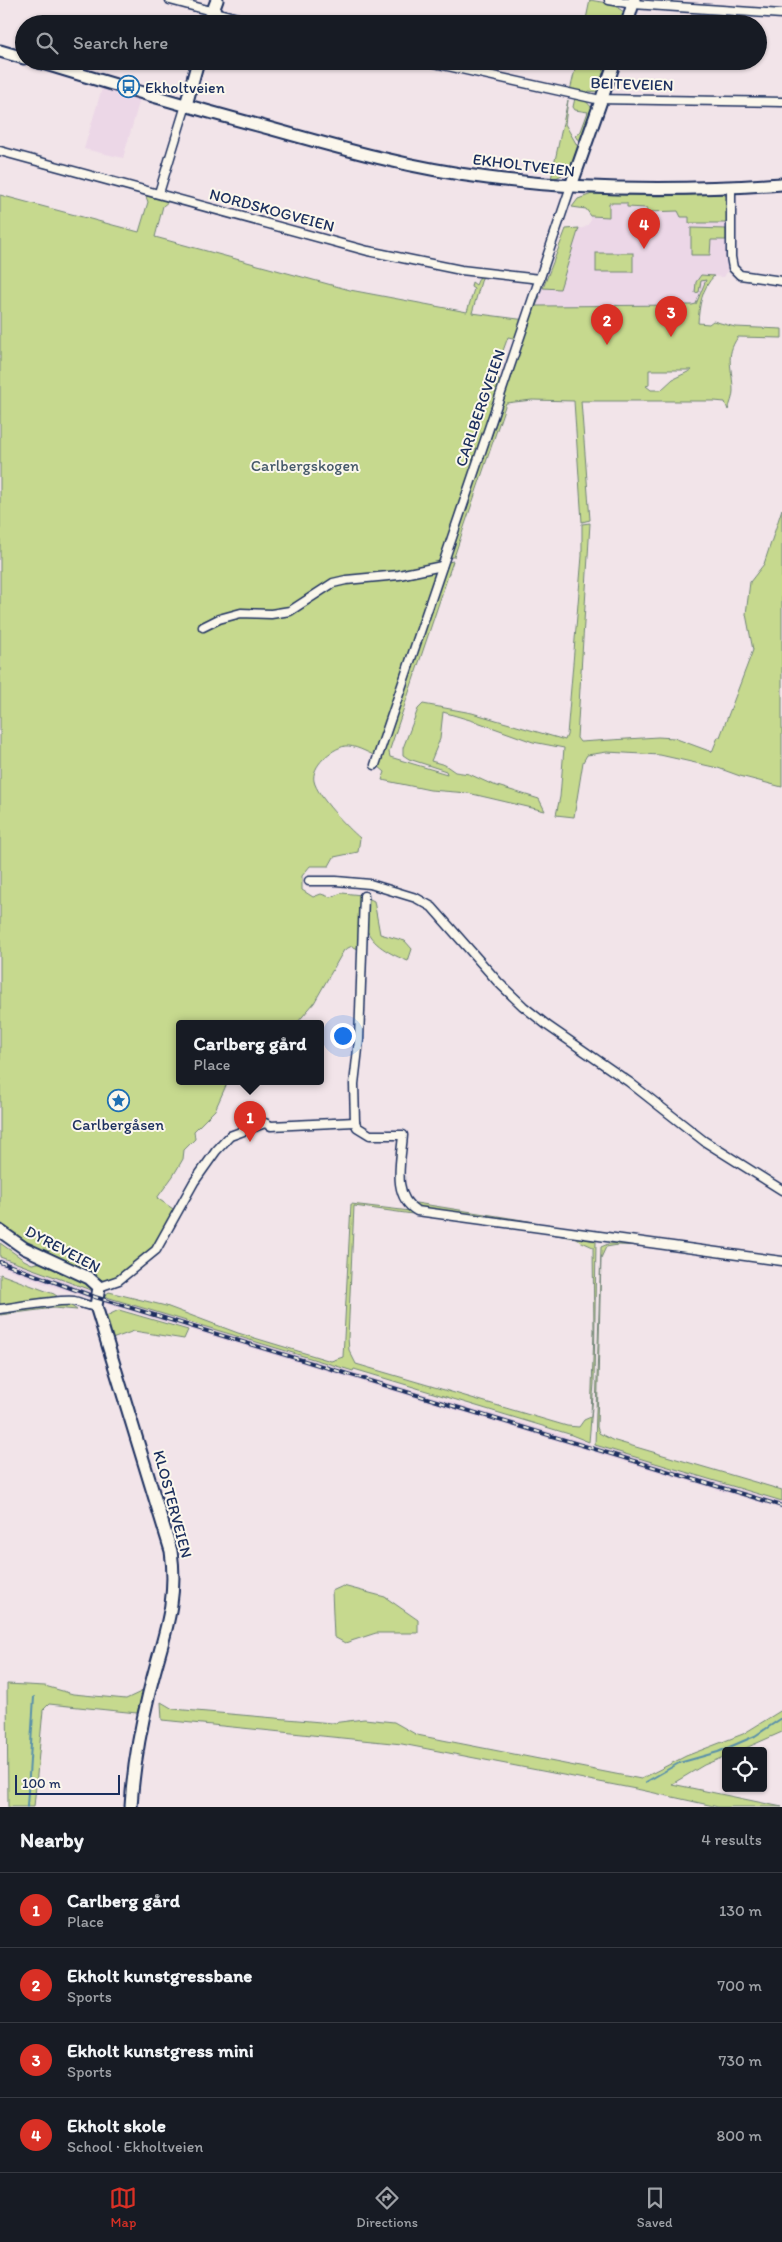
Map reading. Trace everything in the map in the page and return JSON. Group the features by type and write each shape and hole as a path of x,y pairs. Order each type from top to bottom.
{"street":[{"path":"170,0 185,2 227,15"},
{"path":"211,15 217,0"},
{"path":"609,0 782,14"},
{"path":"630,15 634,2"},
{"path":"0,51 15,55"},
{"name":"EKHOLTVEIEN","path":"67,70 398,163 487,178 589,189 660,190 782,184"},
{"path":"159,193 196,70"},
{"name":"BEITEVEIEN","path":"465,70 588,98 782,102"},
{"name":"CARLBERGVEIEN","path":"375,766 612,70"},
{"name":"NORDSKOGVEIEN","path":"0,151 401,258 461,270 540,280"},
{"path":"731,187 731,257 733,268 740,275 782,281"},
{"path":"203,627 219,619 241,613 271,614 290,611 333,584 346,580 399,576 442,566"},
{"path":"309,881 336,880 370,884 416,898 432,906 498,982 548,1026 629,1082 724,1154 782,1190"},
{"path":"364,896 359,1040 354,1084 355,1122 357,1128 370,1135 403,1136 399,1186 408,1205 417,1211 782,1262"},
{"path":"99,1287 119,1280 156,1250 194,1182 216,1151 230,1136 266,1123 271,1126 355,1122"},
{"name":"DYREVEIEN","path":"0,1231 24,1248 89,1278 99,1287 97,1304"},
{"path":"0,1309 74,1301 86,1307 97,1304"},
{"name":"KLOSTERVEIEN","path":"97,1304 164,1526 174,1570 172,1606 147,1701 139,1742 131,1807"}],"shaded area":[{"path":"102,88 140,99 123,158 84,149"},
{"path":"592,194 726,195 730,200 728,269 724,277 708,276 696,304 692,305 536,306 566,229 583,228 591,220 590,213 586,209 574,208 572,206 581,197"},
{"path":"0,1257 96,1292 94,1300 0,1266"},
{"path":"103,1296 590,1443 590,1451 100,1302"},
{"path":"595,1445 782,1501 782,1509 595,1453"}],"green space":[{"path":"590,0 618,5 618,8 624,12 623,15 587,15"},
{"path":"575,70 604,70 597,92 589,91 587,94 570,91"},
{"path":"575,98 585,100 592,108 580,142 575,136 581,131 588,112 575,110 573,107"},
{"path":"568,100 565,124 578,147 572,163 566,172 551,179"},
{"name":"Carlbergskogen","path":"145,194 169,201 163,206 155,237 350,290 467,312 474,289 471,287 472,282 476,285 480,276 485,276 482,278 472,313 526,320 518,339 508,337 493,378 502,381 374,755 360,749 345,746 328,754 319,764 314,775 316,787 321,795 341,820 360,838 358,852 334,857 329,866 310,866 302,876 302,890 313,897 321,894 330,897 342,893 362,895 374,901 380,934 405,941 412,949 408,961 395,956 377,944 368,933 366,927 358,949 352,946 344,950 314,1003 300,1020 176,1020 176,1085 226,1085 215,1110 194,1131 195,1139 184,1150 183,1159 157,1198 176,1211 156,1247 119,1277 107,1282 22,1243 0,1226 0,195 139,232 148,202"},
{"path":"592,194 659,196 723,194 728,197 729,221 725,223 689,223 689,217 681,217 678,211 647,212 647,208 627,207 627,203 609,203 609,217 591,216 586,209 572,207 578,199"},
{"path":"579,228 560,289 543,288 566,229"},
{"path":"691,228 726,229 726,240 711,240 710,255 691,255"},
{"path":"596,253 633,253 633,272 596,272"},
{"path":"701,275 714,276 702,298 698,323 709,324 713,321 735,327 782,329 782,338 738,337 730,357 733,391 728,410 725,402 714,401 581,401 590,520 582,522 574,401 532,400 506,403 454,557 448,557 499,415 509,377 512,378 510,376 538,296 540,296 536,306 692,305 696,304 706,280 701,281 699,292 695,293 696,282","holes":["649,370 692,370 673,379 661,390 651,390 646,386 649,385"]},
{"path":"782,509 782,787 718,768 660,755 607,752 587,755 583,762 574,817 556,815 560,797 564,748 533,742 443,712 440,739 431,761 445,765 455,772 469,774 491,784 539,799 545,811 468,793 430,790 382,780 385,772 378,766 448,562 453,561 389,752 390,757 447,774 446,771 409,759 403,755 403,748 418,709 423,704 472,713 565,740 567,735 582,556 582,524 590,523 577,738 580,742 658,737 674,738 712,752 718,737 720,737 753,650 746,614 750,582 764,564"},
{"path":"351,1204 410,1211 516,1228 354,1206 349,1350 356,1364 567,1426 579,1427 584,1420 591,1417 594,1330 593,1247 573,1238 544,1233 596,1241 594,1384 589,1442 569,1434 354,1369 353,1371 103,1296 109,1292 166,1306 238,1333 331,1361 343,1357"},
{"path":"413,1204 535,1222 533,1224 418,1209"},
{"path":"0,1243 32,1264 43,1262 89,1281 96,1292 0,1257"},
{"path":"628,1243 782,1265 642,1246 618,1245 606,1247 601,1258 597,1427 599,1433 612,1440 782,1490 782,1501 595,1445 601,1247 608,1244"},
{"path":"0,1274 54,1294 77,1310 54,1308 0,1315"},
{"path":"119,1310 188,1330 184,1339 134,1331 112,1339 104,1317"},
{"path":"343,1586 385,1597 418,1620 418,1633 376,1633 345,1643 334,1637 332,1591"},
{"path":"7,1684 45,1686 73,1694 126,1699 143,1691 137,1713 49,1704 43,1710 34,1807 8,1807"},
{"path":"161,1702 173,1709 332,1723 364,1719 394,1722 417,1735 641,1779 686,1756 743,1734 782,1710 782,1732 748,1747 722,1747 722,1758 704,1765 672,1784 782,1807 718,1807 641,1790 402,1744 162,1720"}],"waterway":[{"path":"27,1807 34,1697"},
{"path":"646,1782 679,1763 718,1752 755,1736 782,1718"}],"railway":[{"path":"0,1262 95,1297 782,1506"}],"place":[{"name":"Ekholtveien","path":"129,87"},
{"name":"Ekholt skole","path":"644,249"},
{"name":"Ekholt kunstgress mini","path":"671,337"},
{"name":"Ekholt kunstgressbane","path":"607,345"},
{"name":"Carlbergåsen","path":"118,1100"},
{"name":"Carlberg gård","path":"250,1142"}]}
